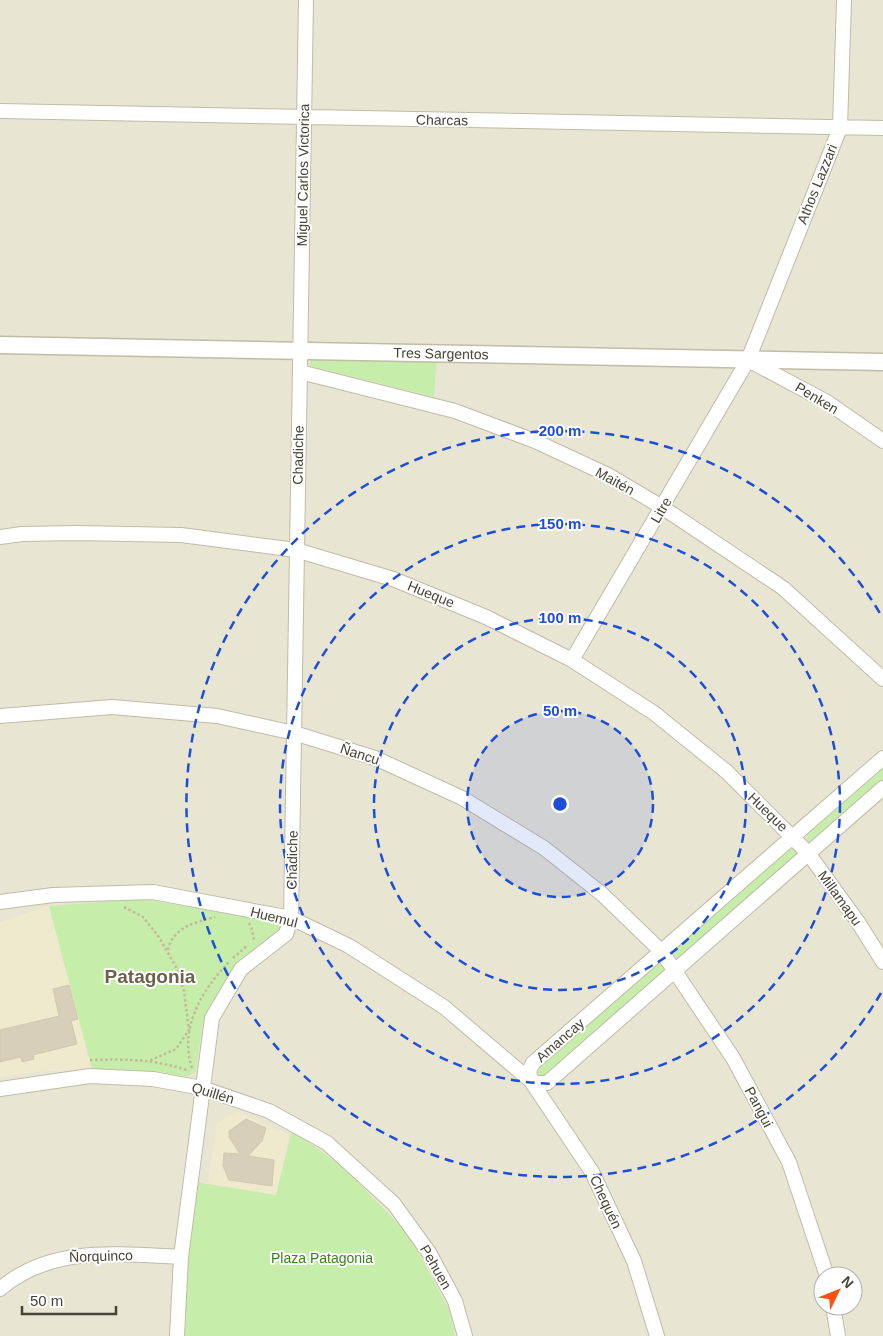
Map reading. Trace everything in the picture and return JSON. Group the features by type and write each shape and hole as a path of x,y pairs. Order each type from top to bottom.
{"street":[{"name":"Miguel Carlos Victorica","path":"300,351 306,0"},
{"name":"Athos Lazzari","path":"748,360 840,128 844,0"},
{"name":"Charcas","path":"0,111 883,128"},
{"name":"Tres Sargentos","path":"0,345 883,362"},
{"name":"Chadiche","path":"178,1336 180,1257 212,1018 241,969 286,934 291,918 300,351"},
{"name":"Penken","path":"748,360 827,402 883,441"},
{"name":"Litre","path":"572,660 748,360"},
{"name":"Maitén","path":"300,372 455,411 535,442 608,475 662,507 783,588 883,678"},
{"name":"Hueque","path":"0,537 22,534 76,533 181,535 296,550 393,579 486,617 572,660 654,712 727,772 793,836"},
{"name":"Ñancu","path":"0,716 112,707 216,716 294,733 375,758 462,798 544,848 602,894 662,952"},
{"name":"Amancay","path":"883,758 533,1063 529,1071 531,1081 538,1084 547,1083 883,788"},
{"name":"Millamapu","path":"793,836 808,853 858,922 883,962"},
{"name":"Huemul","path":"0,902 53,895 153,892 291,918 349,946 444,1007 531,1081"},
{"name":"Pangui","path":"662,952 733,1058 789,1162 824,1266"},
{"name":"Quillén","path":"0,1090 90,1076 153,1079 202,1088 269,1111 326,1143 394,1204"},
{"name":"Chequén","path":"531,1081 592,1172 634,1261 657,1336"},
{"name":"Pehuen","path":"394,1204 430,1254 455,1301 465,1336"},
{"name":"Ñorquinco","path":"0,1289 34,1267 66,1257 110,1253 180,1257"},
{"path":"835,1316 838,1336"}],"path":[{"path":"129,904 120,905 143,917 159,937 167,951 184,991 189,1030 176,1049 149,1061"},
{"path":"167,951 170,940 175,933 192,923 217,917 208,915"},
{"path":"241,921 258,925"},
{"path":"248,923 252,928 254,941"},
{"path":"90,1060 149,1061 193,1073"}],"shaded area":[{"path":"0,0 883,0 883,1336 0,1336"},
{"path":"49,906 92,1069 36,1072 0,1077 0,922"},
{"path":"237,1111 290,1136 276,1195 208,1184 217,1124"}],"green space":[{"path":"310,357 437,361 434,397 310,366"},
{"path":"883,766 883,782 812,843 807,841 807,833"},
{"path":"793,847 797,850 797,856 679,959 674,955 674,949"},
{"path":"143,899 285,923 279,934 261,943 227,978 203,1022 196,1071 187,1077 92,1069 49,906"},
{"path":"662,963 665,969 664,972 544,1077 537,1075 539,1066 657,964"},
{"name":"Plaza Patagonia","path":"292,1130 343,1167 409,1235 449,1309 455,1336 183,1336 195,1182 276,1195"}],"building":[{"path":"69,985 78,1019 71,1021 77,1044 33,1055 34,1059 22,1062 21,1057 0,1062 0,1030 59,1016 53,989"},
{"path":"246,1119 266,1128 262,1141 248,1156 274,1160 272,1186 229,1180 223,1166 224,1153 240,1154 229,1137 229,1131"}],"district":[{"name":"Patagonia","path":"150,976"}]}
